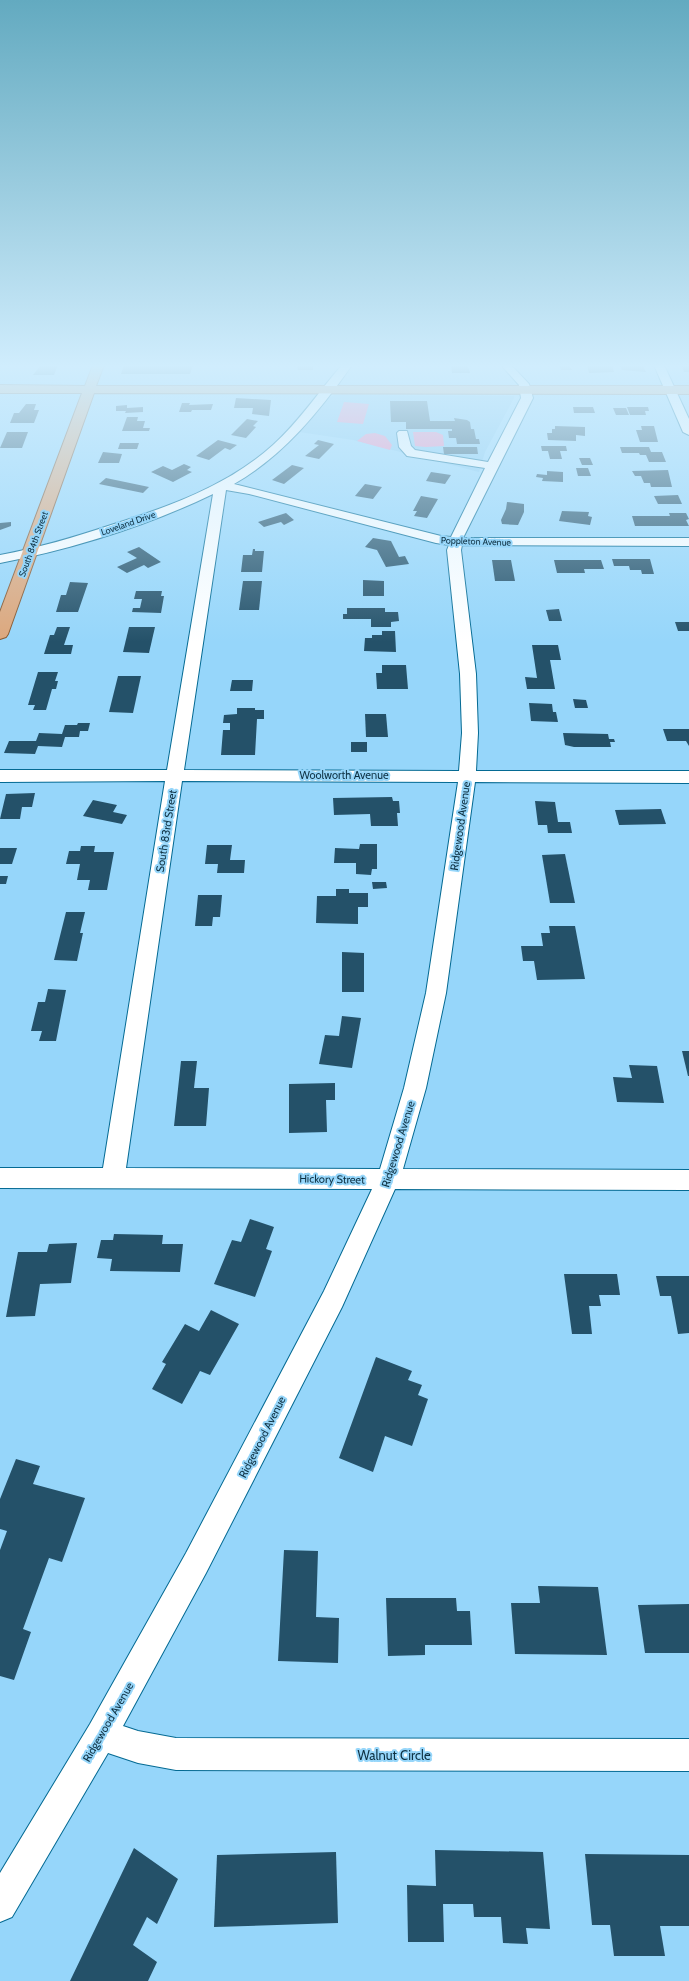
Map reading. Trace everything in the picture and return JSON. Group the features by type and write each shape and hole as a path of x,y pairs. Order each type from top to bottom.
{"main road":[{"name":"South 84th Street","path":"0,634 65,457"}],"street":[{"name":"Loveland Drive","path":"0,559 30,552 130,523 221,485 264,457"},
{"path":"439,457 492,466"},
{"name":"Ridgewood Avenue","path":"0,1905 101,1735 196,1563 333,1299 388,1180 415,1088 436,993 468,776 470,733 468,674 456,580 454,550 458,533 497,457"},
{"name":"Poppleton Avenue","path":"221,485 250,490 434,539 456,541 689,542"},
{"name":"South 83rd Street","path":"113,1177 221,485"},
{"name":"Woolworth Avenue","path":"0,776 689,777"},
{"name":"Hickory Street","path":"0,1178 113,1177 388,1180 689,1180"},
{"name":"Walnut Circle","path":"101,1735 138,1747 176,1754 689,1755"}],"shaded area":[{"path":"422,457 483,457 479,472"}],"building":[{"path":"101,457 121,457 119,463 98,463"},
{"path":"201,457 212,457 209,460"},
{"path":"550,457 562,457 562,459 550,459"},
{"path":"647,457 664,457 666,462 649,462"},
{"path":"579,458 590,458 593,465 582,465"},
{"path":"184,464 191,467 187,470 192,472 173,482 151,472 163,466 172,470"},
{"path":"292,465 304,468 284,484 272,480"},
{"path":"576,468 588,468 591,476 578,476"},
{"path":"668,470 672,487 651,487 650,483 644,483 641,476 635,476 632,471"},
{"path":"547,471 563,472 563,482 542,481 543,478 536,477 537,474 547,475"},
{"path":"431,472 451,475 445,484 426,481"},
{"path":"106,478 149,487 143,493 99,484"},
{"path":"365,484 382,487 373,499 355,496"},
{"path":"678,495 682,504 658,504 654,496"},
{"path":"421,496 438,499 427,518 414,516 417,511 413,511"},
{"path":"507,502 524,504 524,512 518,525 502,524 501,520 506,509"},
{"path":"562,511 589,512 588,516 592,517 590,525 559,521"},
{"path":"286,513 294,520 284,525 281,522 264,527 258,522"},
{"path":"669,513 686,513 689,519 686,520 689,526 635,526 632,516 670,516"},
{"path":"11,522 11,526 0,530 0,523"},
{"path":"373,538 391,541 399,557 405,556 409,564 386,567 377,550 365,547"},
{"path":"139,547 161,562 148,568 144,565 127,573 117,567 137,558 127,552"},
{"path":"253,549 255,549 255,551 264,551 262,572 241,572 243,555 252,555"},
{"path":"612,559 650,559 654,574 642,574 641,570 630,570 629,566 614,566"},
{"path":"492,560 511,560 515,581 495,581"},
{"path":"554,560 601,560 604,569 584,569 585,573 557,573"},
{"path":"363,580 384,581 384,596 363,596"},
{"path":"243,581 262,581 259,610 239,610"},
{"path":"70,582 88,583 78,612 56,612 61,595 66,595"},
{"path":"136,591 162,591 161,596 164,596 161,613 132,612 133,608 140,608 142,599 134,599"},
{"path":"347,608 385,608 385,612 398,612 399,621 391,622 391,627 371,627 371,619 343,619 343,614 347,614"},
{"path":"559,609 562,621 549,621 546,610"},
{"path":"675,622 689,622 689,631 678,631"},
{"path":"57,627 70,627 64,645 73,645 71,654 44,654 50,635 54,635"},
{"path":"129,627 155,627 149,653 123,652"},
{"path":"382,631 395,631 396,652 364,651 365,638 372,638 372,635 382,635"},
{"path":"532,645 558,645 561,660 550,660 555,689 527,689 525,677 537,678"},
{"path":"382,665 406,665 408,689 377,689 376,673 382,673"},
{"path":"38,672 58,672 55,681 58,681 56,689 52,689 46,710 33,710 35,705 28,705"},
{"path":"118,676 141,676 133,713 109,712"},
{"path":"232,680 253,680 252,691 230,691"},
{"path":"573,699 586,700 588,708 575,708"},
{"path":"529,703 552,704 553,712 556,712 558,722 531,721"},
{"path":"237,708 255,708 255,710 264,710 264,719 257,719 255,755 221,755 223,730 230,730 230,723 223,723 224,715 237,714"},
{"path":"365,714 386,714 388,737 366,737"},
{"path":"78,723 90,723 88,731 80,731 79,737 65,737 62,747 38,746 35,754 4,753 9,741 36,741 39,733 62,734 65,725 77,725"},
{"path":"663,729 689,729 689,746 686,741 667,741"},
{"path":"563,733 608,734 609,739 614,739 615,742 610,742 611,747 574,747 565,745"},
{"path":"351,742 367,742 367,752 351,752"},
{"path":"35,793 32,807 22,807 20,819 0,819 6,794"},
{"path":"392,797 393,801 399,801 400,813 397,813 398,826 371,826 370,814 334,815 333,798"},
{"path":"93,800 117,805 113,812 127,815 122,824 83,816"},
{"path":"535,801 555,802 558,822 570,822 572,833 548,833 547,825 538,825"},
{"path":"661,809 666,824 619,825 615,810"},
{"path":"360,844 377,844 377,869 372,869 371,875 356,874 356,863 334,863 335,848 359,849"},
{"path":"207,845 232,845 230,860 245,860 244,873 217,873 218,864 205,864"},
{"path":"81,846 95,846 94,852 114,852 107,890 88,890 90,880 77,880 80,864 66,864 69,851 80,851"},
{"path":"0,848 17,848 12,864 0,864"},
{"path":"565,854 575,903 550,903 542,855"},
{"path":"0,876 8,876 6,884 0,884"},
{"path":"372,882 386,882 387,888 373,889"},
{"path":"336,889 349,889 349,893 368,893 368,907 358,907 358,924 316,923 317,896 336,896"},
{"path":"198,895 222,895 220,917 213,917 212,926 195,926"},
{"path":"66,912 85,912 80,933 83,933 77,961 54,960"},
{"path":"549,926 575,926 585,979 537,980 534,961 523,961 521,946 543,946 541,933 550,933"},
{"path":"342,952 364,953 364,992 342,992"},
{"path":"48,989 66,990 56,1041 39,1041 42,1031 31,1031 38,1002 45,1002"},
{"path":"342,1016 361,1018 352,1068 319,1064 325,1035 339,1036"},
{"path":"682,1051 689,1051 689,1076 688,1076"},
{"path":"181,1061 197,1061 194,1088 209,1088 206,1126 174,1126"},
{"path":"629,1065 657,1066 664,1103 617,1102 613,1077 632,1078"},
{"path":"335,1083 335,1100 326,1100 327,1132 289,1133 289,1084"},
{"path":"250,1219 274,1227 266,1249 272,1251 255,1297 214,1284 232,1240 241,1242"},
{"path":"114,1234 163,1235 162,1244 183,1244 180,1272 110,1271 112,1259 97,1258 101,1240 113,1240"},
{"path":"77,1243 71,1283 40,1284 35,1316 6,1317 18,1252 47,1252 49,1244"},
{"path":"564,1274 617,1274 620,1295 599,1295 601,1306 589,1306 592,1334 572,1334"},
{"path":"656,1276 689,1276 689,1333 678,1334 671,1296 660,1296"},
{"path":"211,1310 239,1324 210,1375 200,1371 182,1404 152,1389 166,1364 162,1362 185,1324 199,1331"},
{"path":"376,1357 412,1371 408,1380 422,1385 418,1395 428,1399 412,1446 385,1436 373,1472 339,1458"},
{"path":"16,1459 40,1466 33,1484 85,1498 62,1562 49,1558 23,1629 31,1632 14,1680 0,1676 0,1550 7,1531 0,1529 0,1499"},
{"path":"284,1550 318,1551 316,1617 339,1618 338,1663 278,1661"},
{"path":"538,1586 598,1587 607,1655 515,1654 511,1603 540,1603"},
{"path":"386,1598 456,1598 457,1611 470,1611 472,1645 425,1645 425,1655 388,1656"},
{"path":"689,1604 689,1653 645,1653 638,1605"},
{"path":"134,1848 178,1879 157,1924 147,1917 133,1945 157,1962 148,1981 70,1981"},
{"path":"435,1850 543,1852 550,1929 526,1928 528,1944 503,1943 501,1917 474,1917 473,1904 443,1904 444,1942 408,1942 407,1885 436,1886"},
{"path":"336,1852 338,1923 214,1927 217,1855"},
{"path":"585,1854 689,1855 689,1926 660,1926 665,1956 614,1956 610,1925 592,1925"}]}
